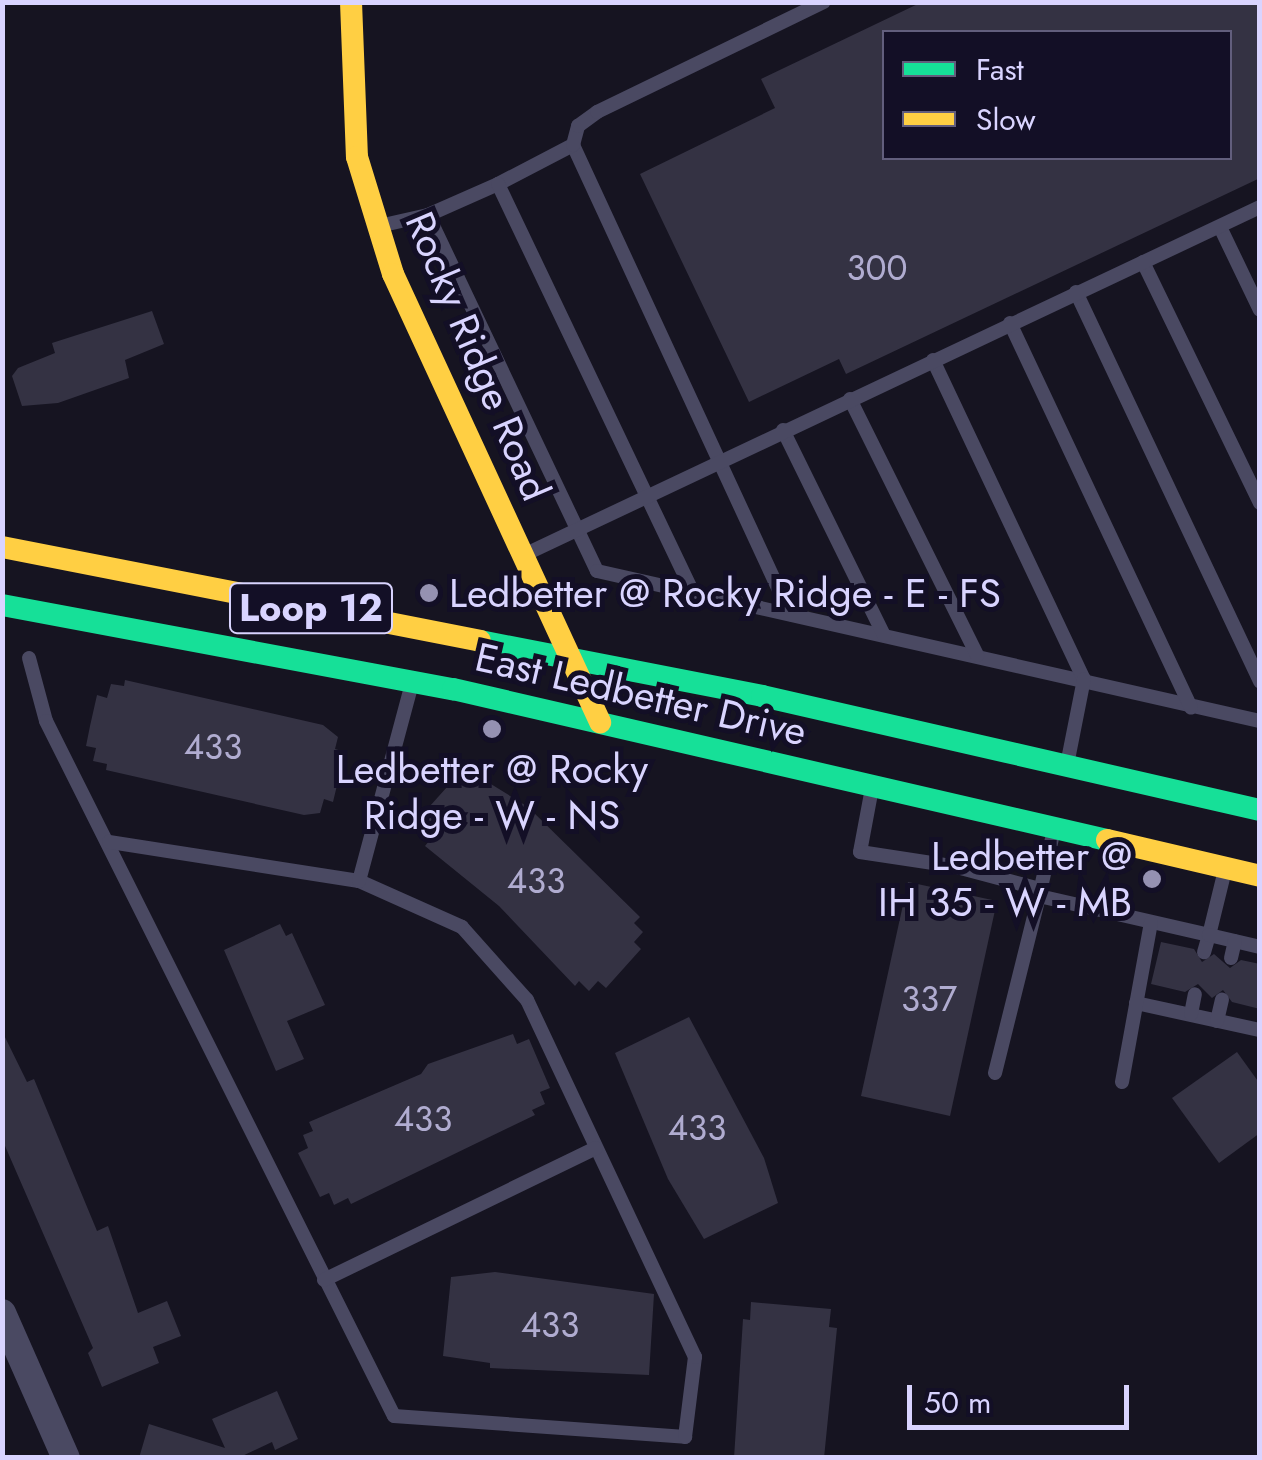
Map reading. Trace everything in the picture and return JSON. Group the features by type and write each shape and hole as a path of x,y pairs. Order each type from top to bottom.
{"main road":[{"name":"Rocky Ridge Road","path":"351,2 357,157 393,274 600,723"},
{"name":"East Ledbetter Drive","path":"2,547 572,657 1260,810"},
{"name":"East Ledbetter Drive","path":"2,605 412,682 1260,876"},
{"path":"1054,828 1066,766"}],"street":[{"path":"2,1313 66,1458"}],"lane":[{"path":"790,614 573,145 578,126 597,112 824,2"},
{"path":"379,226 428,215 573,145"},
{"path":"498,184 692,592"},
{"path":"524,555 1260,208"},
{"path":"428,215 597,570 1260,721"},
{"path":"1220,227 1260,310"},
{"path":"1144,262 1260,503"},
{"path":"1076,292 1260,682"},
{"path":"1010,323 1191,707"},
{"path":"934,360 1084,679 1066,766"},
{"path":"850,399 977,655"},
{"path":"783,430 884,634"},
{"path":"29,658 46,721 394,1416 685,1437 695,1357 527,1000 462,927 360,881 109,842"},
{"path":"360,881 412,682"},
{"path":"872,786 860,852 953,866 1151,923 1260,946"},
{"path":"995,1072 1054,828"},
{"path":"1204,952 1226,868"},
{"path":"1122,1082 1151,923"},
{"path":"1231,958 1235,941"},
{"path":"1191,1014 1195,994"},
{"path":"1217,1020 1222,1000"},
{"path":"1136,1002 1260,1030"},
{"path":"324,1280 596,1148"}],"building":[{"path":"922,2 1260,2 1260,178 846,374 839,359 749,402 640,174 775,108 761,79"},
{"path":"152,311 164,344 125,360 129,378 58,403 22,406 12,376 18,368 55,353 52,343"},
{"path":"125,680 323,725 338,737 335,749 345,752 333,802 324,799 320,813 304,815 106,770 107,764 93,761 96,748 86,746 90,726 97,695 107,698 111,684 124,686"},
{"path":"473,773 528,807 640,917 634,923 643,932 634,942 641,949 606,988 598,981 589,991 579,981 575,986 499,906 425,846 429,841 419,832 428,823 421,816 456,777 464,784"},
{"path":"908,882 997,901 950,1116 861,1096"},
{"path":"280,924 286,936 292,933 325,1005 287,1021 304,1059 276,1071 224,950"},
{"path":"1161,942 1194,949 1202,962 1214,954 1230,968 1241,960 1260,964 1260,1009 1232,1002 1223,990 1212,998 1198,984 1185,992 1151,984"},
{"path":"689,1017 764,1158 778,1203 704,1239 668,1179 615,1053"},
{"path":"2,1031 27,1082 34,1079 97,1231 108,1226 138,1313 167,1301 181,1336 153,1347 159,1363 102,1387 88,1353 93,1348 2,1139"},
{"path":"513,1034 517,1044 529,1039 550,1088 540,1092 545,1104 532,1110 535,1115 351,1204 348,1198 334,1205 329,1193 320,1197 298,1153 308,1148 303,1135 313,1131 309,1122 421,1074 428,1064"},
{"path":"1237,1052 1260,1084 1260,1133 1219,1163 1172,1098"},
{"path":"495,1272 654,1294 649,1375 490,1368 490,1363 443,1356 451,1277"},
{"path":"751,1302 831,1309 829,1327 837,1328 824,1458 734,1458 743,1319 750,1320"},
{"path":"277,1391 298,1439 275,1450 272,1442 238,1458 139,1458 149,1424 225,1448 212,1419"}],"traffic: fast":[{"path":"2,605 453,689 1107,840"},
{"path":"480,641 762,696 1260,810"}],"traffic: slow":[{"path":"351,2 357,157 393,274 600,723"},
{"path":"2,547 480,641"},
{"path":"1107,840 1260,876"}],"place":[{"name":"Ledbetter @ Rocky Ridge - E - FS","path":"429,593"},
{"name":"Ledbetter @ Rocky Ridge - W - NS","path":"492,729"},
{"name":"Ledbetter @ IH 35 - W - MB","path":"1152,879"}]}
